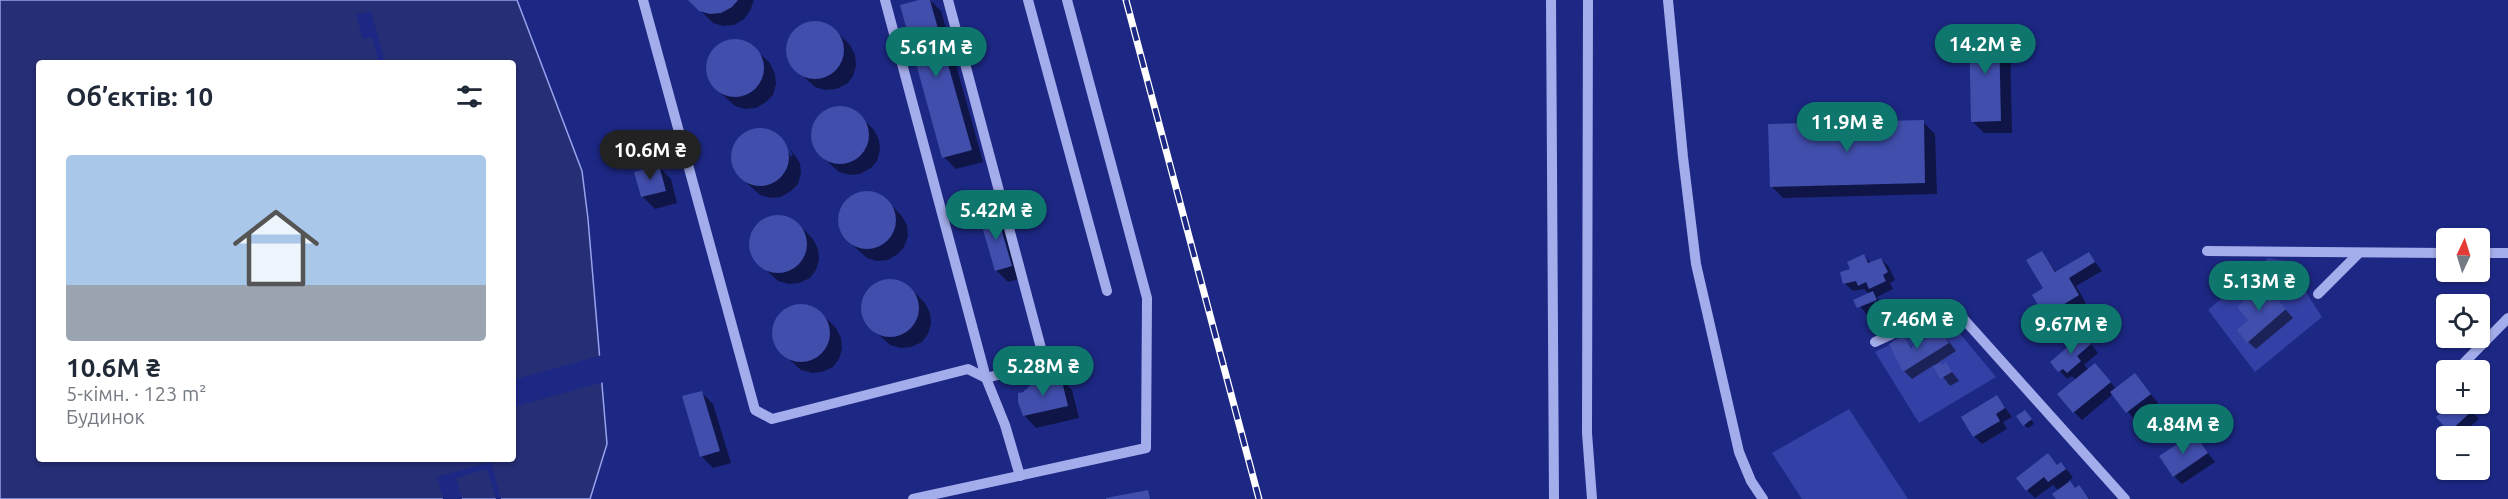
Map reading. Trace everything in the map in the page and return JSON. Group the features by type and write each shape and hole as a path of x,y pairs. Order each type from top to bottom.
{"street":[{"path":"643,0 755,410 772,419 968,369 986,378 1046,363 948,0"},
{"path":"885,0 986,378 1005,425 1020,476"},
{"path":"1028,0 1107,291"},
{"path":"913,499 1146,448 1147,298 1067,0"},
{"path":"1551,0 1554,499"},
{"path":"1588,0 1587,433 1592,499"},
{"path":"1668,0 1696,264 1738,452 1762,499"},
{"path":"2207,251 2436,253"},
{"path":"2318,294 2358,253"},
{"path":"2490,253 2508,253"},
{"path":"1875,342 1952,306 2125,499"},
{"path":"2467,360 2508,318"}],"shaded area":[{"path":"0,0 517,0 582,171 607,444 590,499 0,499"},
{"path":"2268,258 2286,261 2322,317 2255,372 2208,310"},
{"path":"1946,317 1996,377 1919,423 1875,352"},
{"path":"1849,409 1908,499 1802,499 1772,453"}],"pier":[{"path":"371,11 384,60 378,60 372,37 363,39 356,15"},
{"path":"602,355 604,382 516,406 516,379"},
{"path":"491,462 501,499 496,499 487,469 456,478 462,499 443,499 437,477"}],"building":[{"path":"688,0 738,0 732,7 721,13 710,14 699,11"},
{"path":"919,0 930,0 972,150 942,158 900,5"},
{"path":"815,21 826,23 836,29 842,39 844,50 842,61 836,71 826,77 815,79 804,77 794,71 788,61 786,50 788,39 794,29 804,23"},
{"path":"1999,28 2001,121 1971,122 1969,29"},
{"path":"735,39 746,41 756,47 762,57 764,68 762,79 756,89 746,95 735,97 724,95 714,89 708,79 706,68 708,57 714,47 724,41"},
{"path":"840,106 851,108 861,114 867,124 869,135 867,146 861,156 851,162 840,164 829,162 819,156 813,146 811,135 813,124 819,114 829,108"},
{"path":"1924,120 1925,183 1770,187 1768,124"},
{"path":"754,128 766,128 781,136 789,151 789,163 781,178 766,186 754,186 739,178 731,163 731,151 739,136"},
{"path":"659,165 666,191 641,197 634,172"},
{"path":"867,191 878,193 888,199 894,209 896,220 894,231 888,241 878,247 867,249 856,247 846,241 840,231 838,220 840,209 846,199 856,193"},
{"path":"996,211 1012,266 995,271 979,216"},
{"path":"772,215 784,215 799,223 807,238 807,250 799,265 784,273 772,273 757,265 749,250 749,238 757,223"},
{"path":"2042,251 2055,272 2089,252 2095,262 2069,278 2079,295 2045,316 2032,295 2043,288 2026,260"},
{"path":"1864,254 1868,263 1881,258 1888,272 1883,275 1886,281 1869,289 1866,282 1858,286 1856,281 1843,284 1840,272 1850,269 1847,262"},
{"path":"890,279 901,281 911,287 917,297 919,308 917,319 911,329 901,335 890,337 879,335 869,329 863,319 861,308 863,297 869,287 879,281"},
{"path":"2264,284 2286,309 2247,343 2237,330 2248,320 2237,307"},
{"path":"1873,291 1877,300 1857,308 1853,300"},
{"path":"801,304 812,306 822,312 828,322 830,333 828,344 822,354 812,360 801,362 790,360 780,354 774,344 772,333 774,322 780,312 790,306"},
{"path":"1941,330 1949,343 1903,372 1889,344 1903,335 1911,348"},
{"path":"2083,334 2091,344 2077,356 2081,361 2067,373 2063,369 2058,372 2050,362"},
{"path":"1940,362 1942,365 1946,362 1952,372 1940,379 1933,366"},
{"path":"2095,363 2111,382 2073,413 2057,394"},
{"path":"2135,373 2151,394 2126,413 2110,392"},
{"path":"1061,377 1068,406 1023,416 1018,402 1018,393 1023,392 1033,383"},
{"path":"702,391 720,451 700,457 682,396"},
{"path":"1997,395 2005,408 1996,414 2000,421 1973,437 1961,417"},
{"path":"2025,410 2032,419 2023,426 2016,416"},
{"path":"2439,414 2469,414 2456,426 2444,426 2436,417"},
{"path":"2194,433 2208,453 2173,477 2159,456"},
{"path":"2048,453 2057,465 2061,462 2066,469 2048,482 2044,477 2026,491 2016,478"},
{"path":"2070,481 2075,488 2079,485 2089,499 2056,499 2052,494"},
{"path":"1148,490 1150,499 1106,499 1106,498"}],"railway":[{"path":"1126,0 1259,499"}]}
